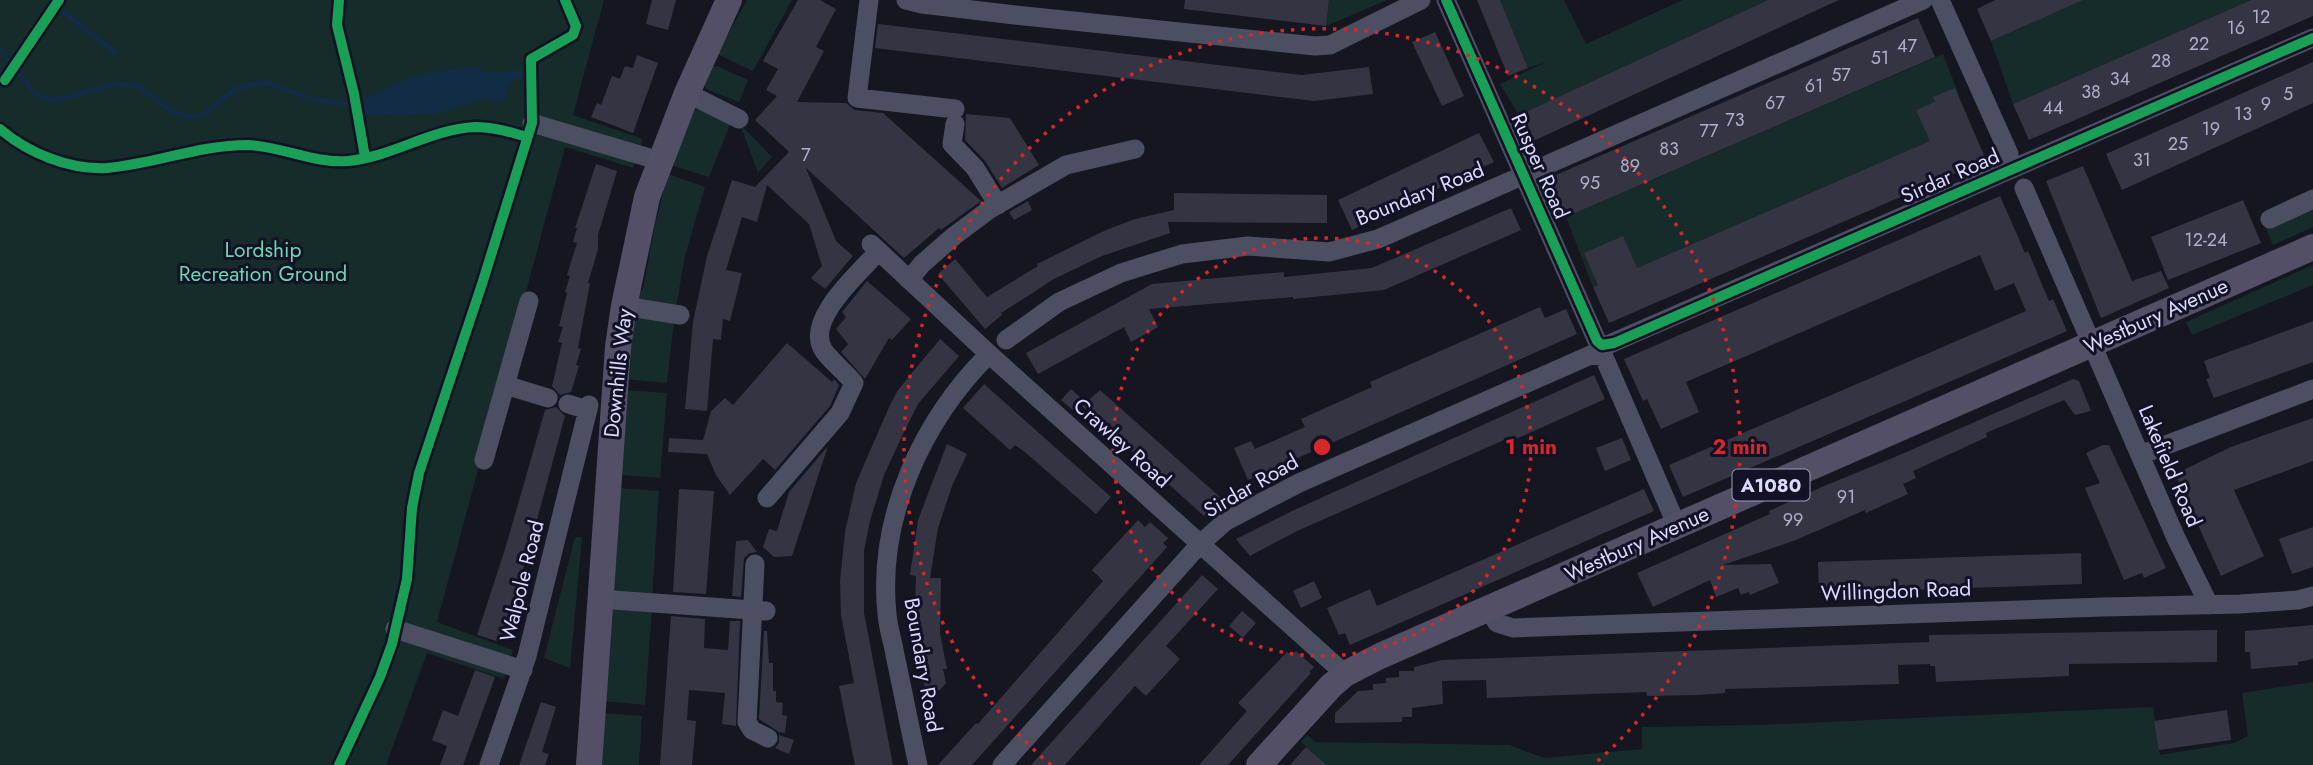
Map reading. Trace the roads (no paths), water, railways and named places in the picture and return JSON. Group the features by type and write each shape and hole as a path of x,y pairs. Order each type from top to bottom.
{"main road":[{"name":"Downhills Way","path":"589,765 618,347 624,306 647,197 687,93 729,0"},
{"name":"Westbury Avenue","path":"1259,765 1322,695 1345,674 1380,656 2313,247"}],"street":[{"path":"869,0 857,98 955,116 952,145 975,168 998,205"},
{"path":"906,0 1015,15 1315,46 1330,45 1421,0"},
{"name":"Rusper Road","path":"1446,0 1677,526"},
{"name":"Boundary Road","path":"1006,340 1059,302 1121,273 1182,254 1248,246 1329,252 1378,239 1923,0"},
{"path":"1940,0 2009,154"},
{"name":"Sirdar Road","path":"1002,765 1200,544 1226,521 1299,482 2313,38"},
{"path":"687,93 738,119"},
{"path":"532,123 660,161"},
{"path":"909,280 935,252 998,205 1066,165 1136,149"},
{"name":"Lakefield Road","path":"2024,188 2176,538 2209,605"},
{"path":"2270,219 2313,200"},
{"name":"Crawley Road","path":"767,498 839,413 854,383 823,350 819,330 828,309 875,248 989,355 1345,674"},
{"path":"484,460 529,301"},
{"path":"624,306 680,315"},
{"name":"Boundary Road","path":"918,765 887,614 891,536 901,492 919,450 942,408 989,355"},
{"path":"505,385 548,398"},
{"path":"2140,455 2313,390"},
{"name":"Walpole Road","path":"489,765 523,670 571,507 588,407 568,404"},
{"path":"755,564 759,611 747,722 752,730 768,738"},
{"name":"Willingdon Road","path":"1489,609 1497,623 1513,628 2209,605 2287,601 2313,596"},
{"path":"599,599 759,611"},
{"path":"395,629 523,670"}],"water":[{"path":"473,66 488,73 520,70 528,76 513,80 507,88 508,98 500,103 487,98 436,114 350,114 350,105 416,75"}],"waterway":[{"path":"48,0 116,53"},
{"path":"0,49 35,94 53,100 113,84 138,86 172,112 189,117 205,114 235,89 267,82 308,98 356,104"}],"park label":[{"name":"Lordship Recreation Ground","path":"263,262"}]}
